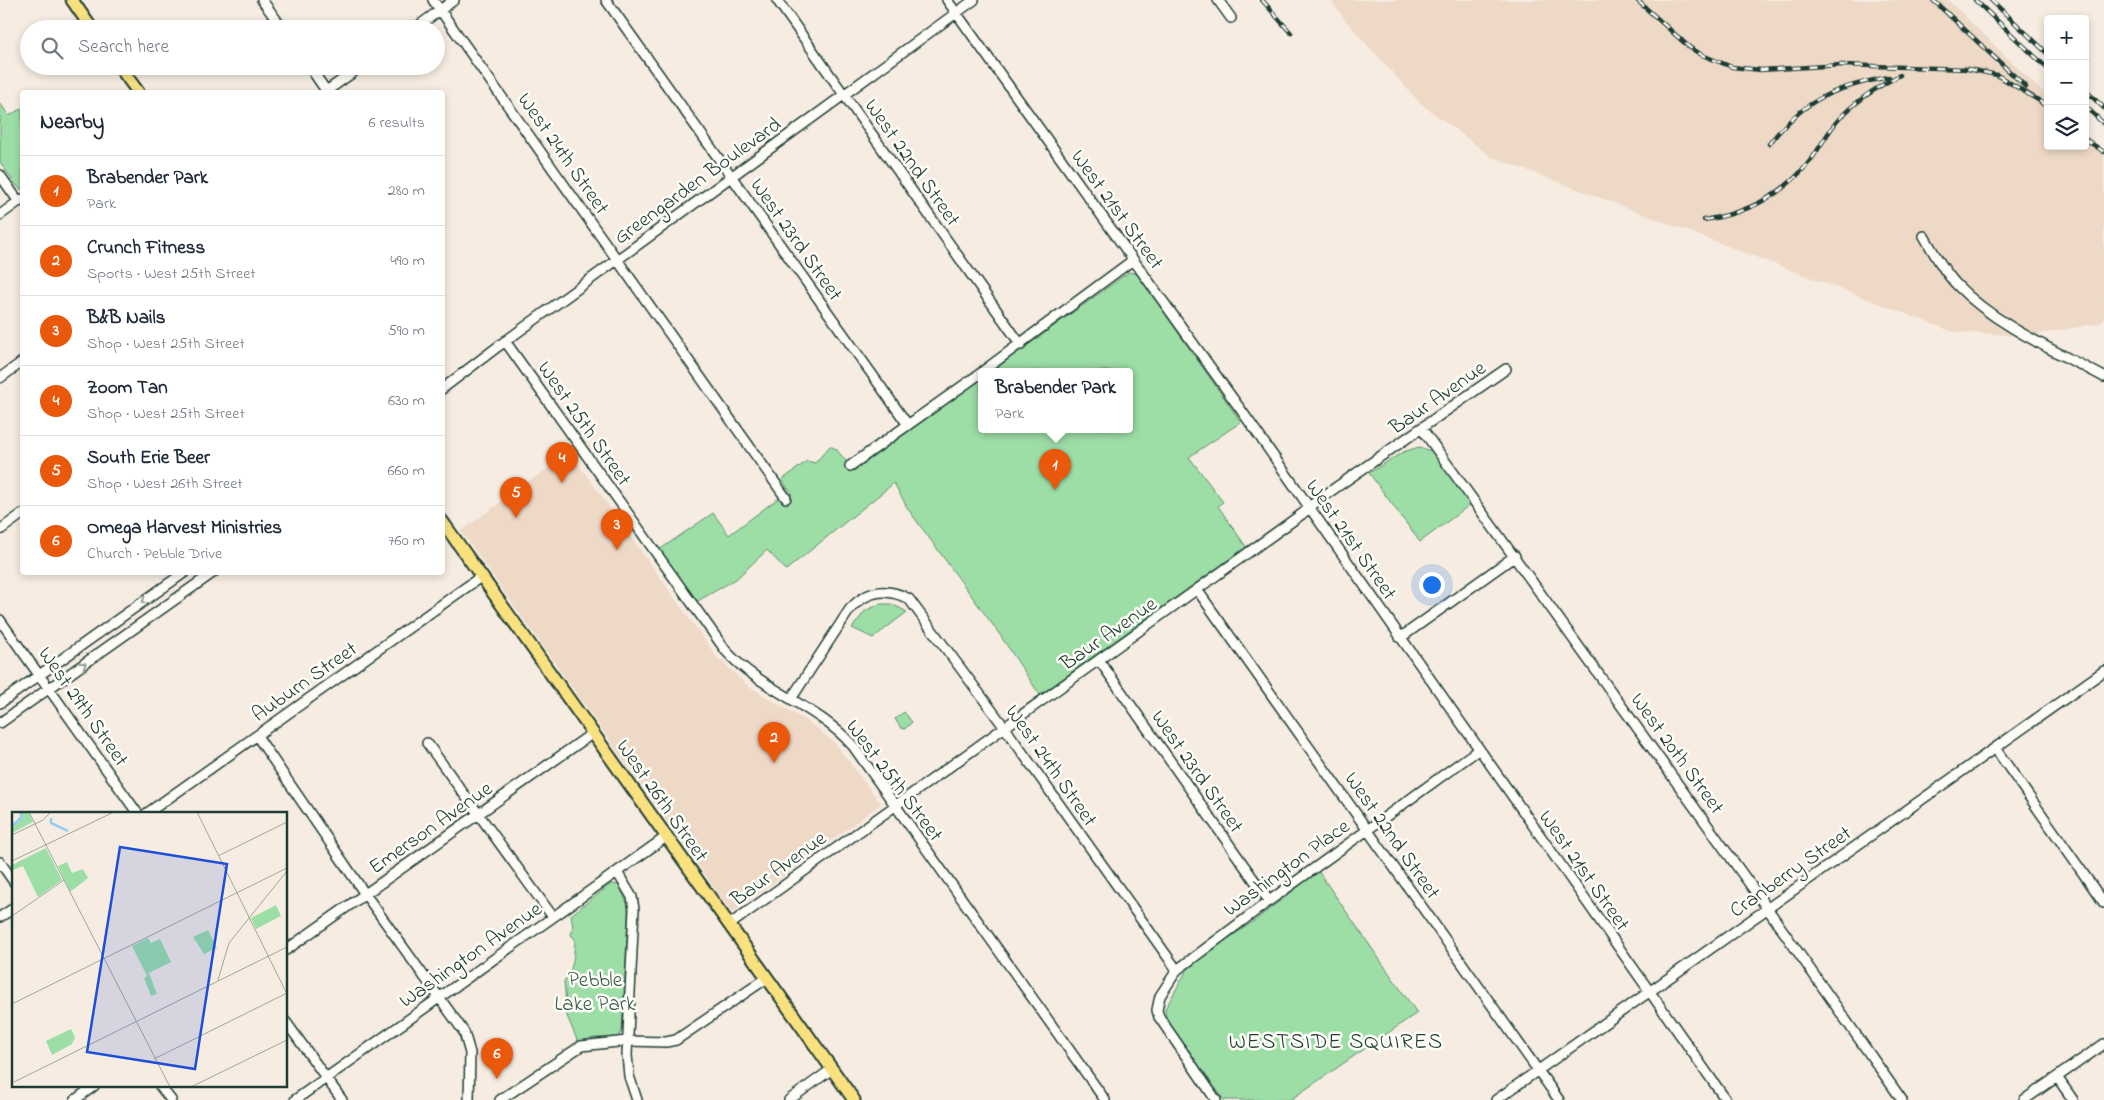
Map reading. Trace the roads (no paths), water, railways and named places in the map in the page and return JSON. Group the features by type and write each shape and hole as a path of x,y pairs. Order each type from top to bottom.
{"main road":[{"path":"72,0 86,20"},
{"path":"126,75 137,90"},
{"name":"West 26th Street","path":"445,525 854,1100"}],"street":[{"path":"262,0 276,20"},
{"name":"West 24th Street","path":"433,0 786,498"},
{"path":"426,20 454,0"},
{"name":"West 23rd Street","path":"606,0 908,425"},
{"name":"West 22nd Street","path":"777,0 1021,344"},
{"name":"West 21st Street","path":"947,0 1309,508 1726,1100"},
{"name":"Greengarden Boulevard","path":"445,387 974,0"},
{"path":"1218,0 1232,18"},
{"path":"315,75 325,90"},
{"path":"329,90 350,75"},
{"path":"0,174 20,200"},
{"path":"0,215 20,202"},
{"path":"1924,236 1942,267 1974,302 2000,320 2104,377"},
{"path":"988,368 1133,260"},
{"name":"West 25th Street","path":"505,341 726,651 754,676 826,720 844,736 1105,1100"},
{"path":"0,378 20,363"},
{"name":"Baur Avenue","path":"729,925 1198,591 1309,508 1506,369"},
{"path":"850,466 978,375"},
{"name":"West 20th Street","path":"1422,429 1767,908 1902,1100"},
{"path":"0,530 20,515"},
{"path":"1400,638 1515,556"},
{"path":"0,703 181,575"},
{"path":"0,724 210,575"},
{"name":"Auburn Street","path":"149,812 482,576"},
{"name":"West 24th Street","path":"791,699 855,603 873,593 889,591 899,594 915,605 1177,970"},
{"name":"West 22nd Street","path":"1198,591 1559,1100"},
{"name":"West 29th Street","path":"0,620 137,812"},
{"name":"West 23rd Street","path":"1099,660 1268,901"},
{"name":"Cranberry Street","path":"1496,1100 2104,671"},
{"name":"Emerson Avenue","path":"288,949 593,733"},
{"path":"257,736 365,894 459,1025 469,1047 469,1100"},
{"path":"427,743 553,917"},
{"path":"1995,748 2104,903"},
{"name":"Washington Place","path":"1216,1100 1162,1024 1157,1010 1160,996 1177,970 1268,901 1478,750"},
{"name":"Washington Avenue","path":"294,1100 666,837"},
{"path":"0,862 12,879"},
{"path":"617,872 629,892 634,909 627,1041 629,1076 637,1100"},
{"path":"0,917 12,909"},
{"path":"500,1100 576,1048 594,1042 666,1042 676,1040 766,978"},
{"path":"288,1025 342,1100"},
{"path":"2024,1100 2104,1044"},
{"path":"789,1100 832,1069"},
{"path":"2057,1077 2073,1100"},
{"path":"75,1100 91,1088"},
{"path":"161,1088 170,1100"}],"railway":[{"path":"1262,0 1291,33"},
{"path":"1933,0 2026,87"},
{"path":"1975,0 2044,65"},
{"path":"1991,0 2044,50"},
{"path":"1638,1 1689,47 1702,55 1732,67 1761,70 1841,65 1968,69 1997,75 2044,105"},
{"path":"1704,220 1751,207 1779,191 1802,170 1846,112 1868,94 1900,75"},
{"path":"1769,144 1795,116 1822,97 1852,85 1889,77"},
{"path":"2089,94 2104,108"},
{"path":"2089,110 2104,124"},
{"path":"2089,142 2104,152"}],"place":[{"name":"Zoom Tan","path":"562,483"},
{"name":"Brabender Park","path":"1055,490"},
{"name":"South Erie Beer","path":"516,518"},
{"name":"B&B Nails","path":"617,550"},
{"name":"Crunch Fitness","path":"774,763"},
{"name":"Omega Harvest Ministries","path":"497,1079"}],"district":[{"name":"WESTSIDE SQUIRES","path":"1336,1040"}],"park label":[{"name":"Pebble Lake Park","path":"595,991"}]}
